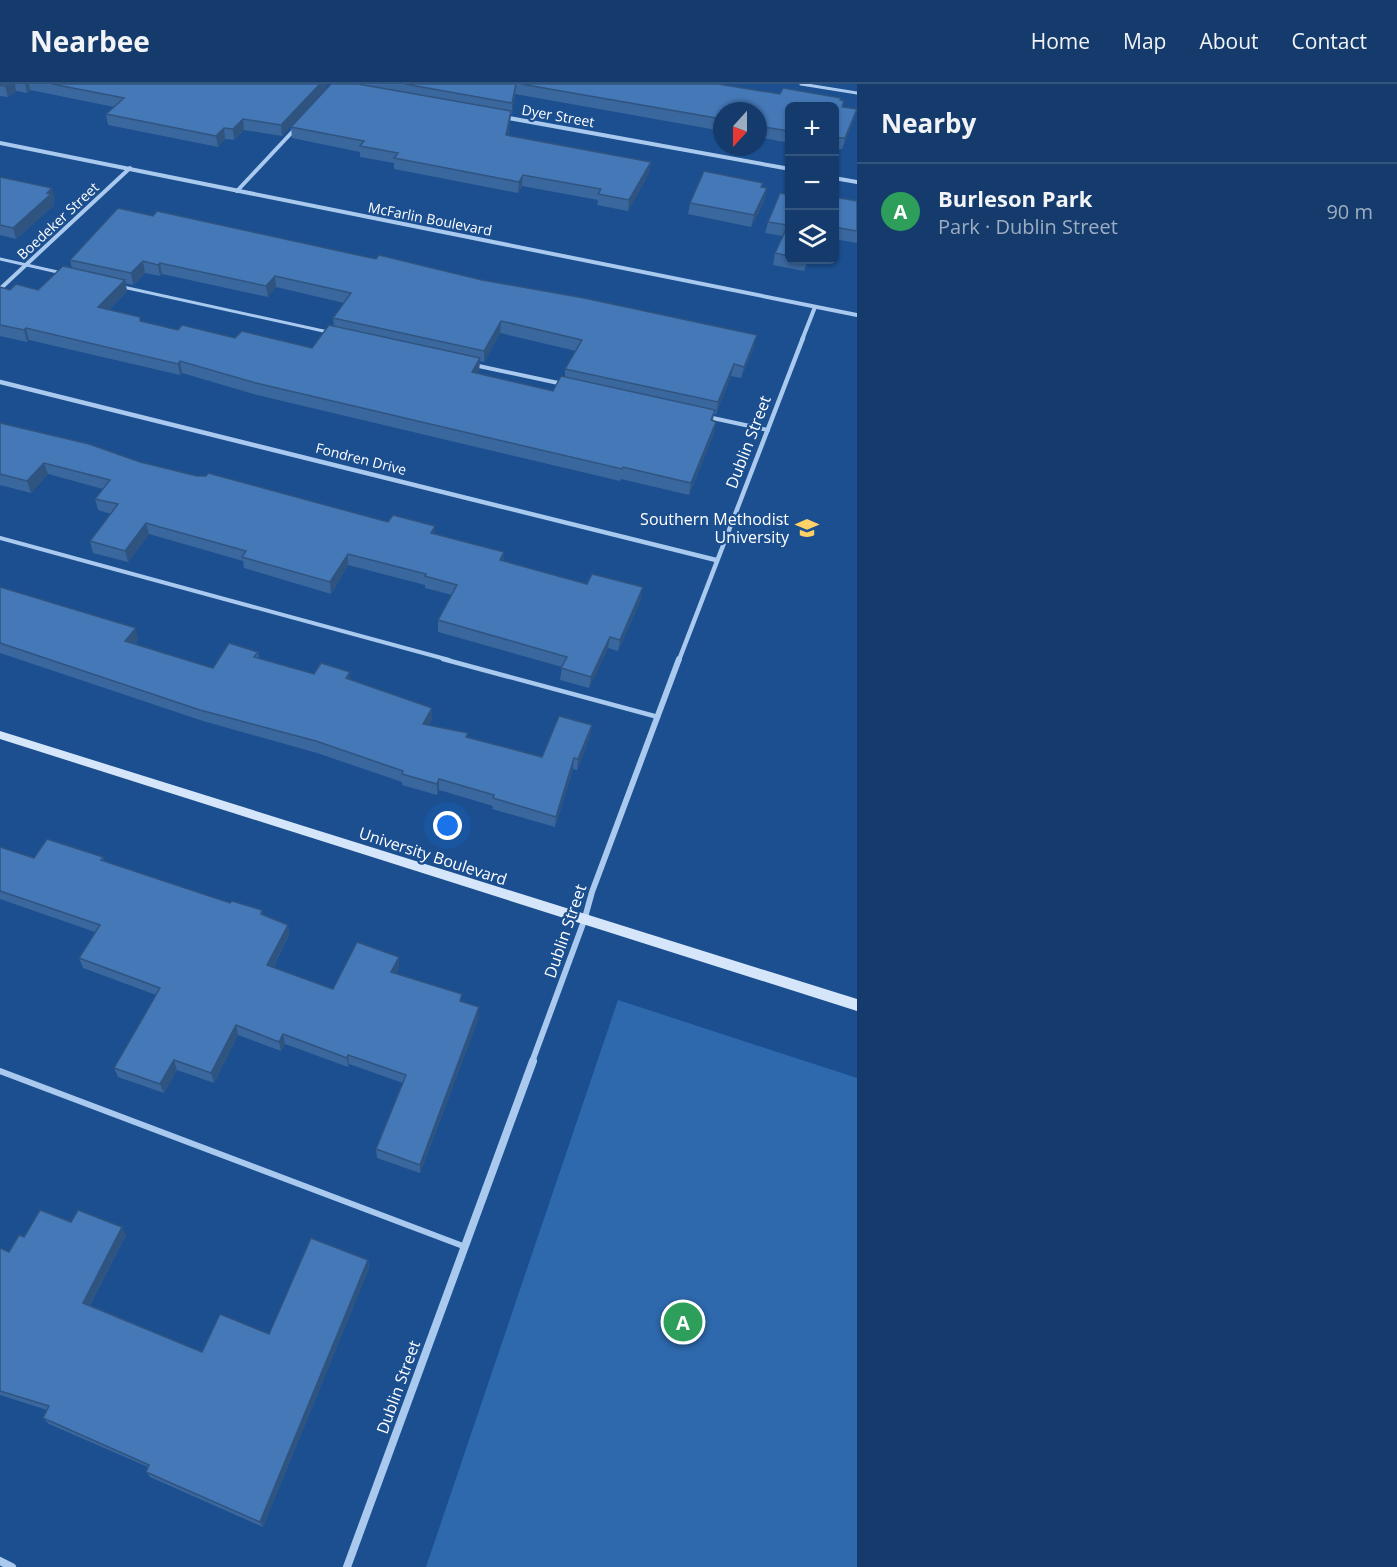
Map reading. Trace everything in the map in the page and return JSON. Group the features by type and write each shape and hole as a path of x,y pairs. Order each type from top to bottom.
{"street":[{"name":"Dyer Street","path":"498,116 785,169"},
{"path":"237,191 302,121"},
{"name":"McFarlin Boulevard","path":"0,143 857,315"},
{"name":"Boedeker Street","path":"0,289 130,168"},
{"path":"839,179 857,182"},
{"name":"Dublin Street","path":"347,1567 584,921 592,892 716,560 814,307"},
{"name":"Fondren Drive","path":"0,382 716,560"},
{"name":"University Boulevard","path":"0,735 584,921 857,1005"},
{"path":"0,1562 12,1567"}],"lane":[{"path":"801,84 857,93"},
{"path":"0,259 72,275"},
{"path":"118,286 339,335"},
{"path":"466,363 571,386"},
{"path":"698,414 768,430"},
{"path":"0,538 658,717"},
{"path":"0,1071 463,1246"}],"shaded area":[{"path":"618,1000 857,1078 857,1567 426,1567"}],"building":[{"path":"52,84 320,84 281,125 243,119 233,129 224,128 216,136 106,114 124,98"},
{"path":"331,84 358,84 511,111 506,135 651,162 629,200 598,194 601,189 523,175 519,182 394,158 398,153 360,146 364,141 291,127"},
{"path":"405,84 516,84 512,103"},
{"path":"521,84 718,84 780,94 783,88 841,98 840,100 844,101 842,107 857,109 845,138 839,138 839,102 785,102 785,130 767,127 767,102 713,102 713,117"},
{"path":"704,171 763,183 761,187 767,188 754,215 690,203"},
{"path":"0,177 52,188 47,193 51,194 13,228 0,225"},
{"path":"780,193 785,194 785,225 768,222"},
{"path":"839,198 857,201 857,231 839,228"},
{"path":"118,208 153,216 157,211 376,259 379,255 482,280 584,298 757,335 744,367 734,364 718,402 565,369 582,340 501,321 484,351 333,318 351,293 275,276 266,286 160,263 158,265 143,261 131,273 70,260"},
{"path":"785,231 785,255 775,253"},
{"path":"63,266 125,280 98,307 140,317 140,321 178,330 182,325 235,338 242,331 312,348 329,325 480,358 472,372 553,391 561,376 715,410 711,420 716,422 691,483 623,467 622,469 256,383 180,361 178,364 26,328 24,330 0,325 0,287 10,290 16,284 38,290"},
{"path":"0,423 89,444 140,462 197,476 206,476 208,473 388,522 393,515 435,526 431,533 504,552 500,560 587,584 592,574 643,587 620,640 610,637 591,677 561,668 567,657 438,620 457,585 425,576 426,574 348,554 330,582 242,557 246,551 146,523 125,551 90,541 118,504 95,499 110,480 44,463 27,481 0,474"},
{"path":"0,587 136,628 125,641 213,668 229,643 258,652 254,657 314,674 321,663 350,672 346,678 432,708 423,724 468,733 466,737 542,757 559,716 592,725 578,759 574,758 556,817 439,779 437,784 402,774 403,771 316,741 200,710 0,643"},
{"path":"47,839 103,857 101,860 230,903 232,901 262,910 261,914 288,925 267,965 333,989 357,942 399,957 391,972 462,994 460,1001 479,1007 420,1165 376,1149 406,1075 348,1055 347,1058 283,1034 279,1042 236,1025 211,1073 174,1060 160,1084 114,1068 160,988 79,958 100,925 0,891 0,847 34,858"},
{"path":"40,1210 71,1222 78,1210 122,1227 83,1303 202,1352 220,1314 269,1334 311,1238 368,1260 260,1522 146,1472 149,1465 43,1418 49,1406 0,1391 0,1248 9,1252 19,1235 24,1237"}],"place":[{"name":"Southern Methodist University","path":"807,528"},
{"name":"Burleson Park","path":"683,1322"}]}
